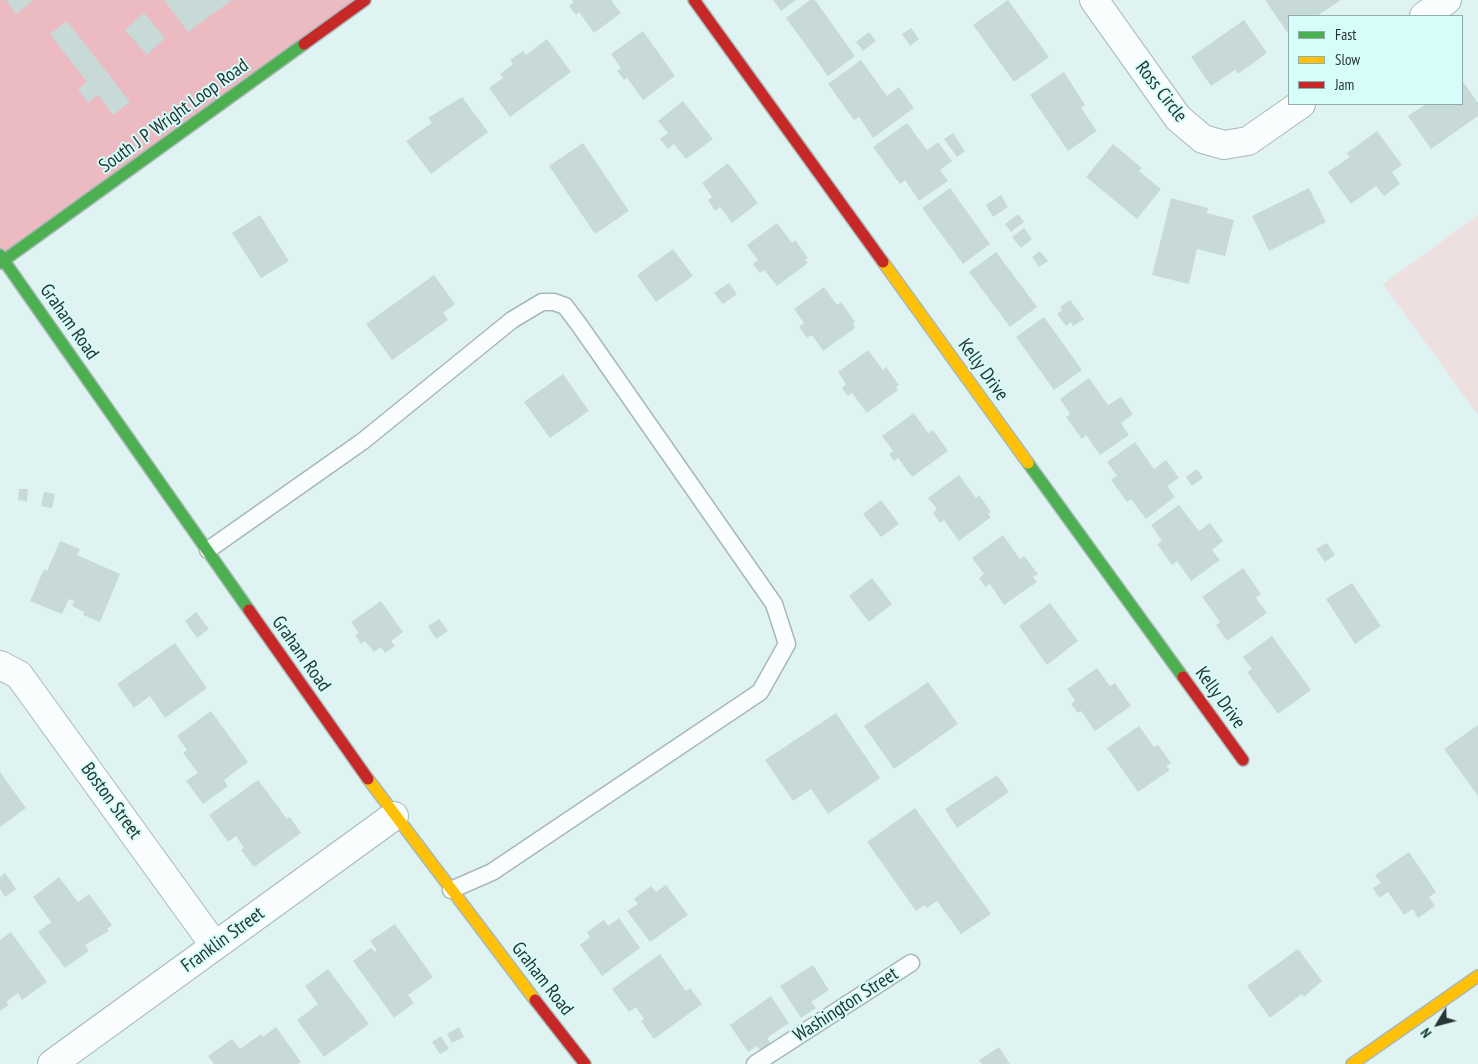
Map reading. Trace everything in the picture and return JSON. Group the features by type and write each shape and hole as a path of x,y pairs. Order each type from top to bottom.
{"main road":[{"name":"South J P Wright Loop Road","path":"1,259 365,0"},
{"name":"Kelly Drive","path":"694,0 1243,760"},
{"name":"Graham Road","path":"1,259 394,816 585,1064"},
{"path":"1352,1064 1478,976"}],"street":[{"name":"Ross Circle","path":"1094,0 1178,118 1203,139 1224,145 1248,141 1300,105"},
{"path":"1425,15 1447,0"},
{"name":"Boston Street","path":"0,665 19,675 215,946"},
{"name":"Franklin Street","path":"52,1064 394,816"}],"lane":[{"path":"208,550 364,441 512,320 542,302 554,302 566,306 774,604 787,644 760,692 492,872 451,890"},
{"name":"Washington Street","path":"755,1064 911,963"}],"shaded area":[{"path":"0,0 365,0 0,263"},
{"path":"1478,215 1478,415 1383,284"}],"building":[{"path":"6,0 34,0 16,14"},
{"path":"164,0 232,0 188,32"},
{"path":"572,0 611,0 621,13 594,33 579,12 576,15 569,6 574,2"},
{"path":"773,0 796,0 781,11"},
{"path":"810,0 815,0 855,56 828,76 786,18"},
{"path":"1008,0 1049,57 1014,82 973,25"},
{"path":"1265,0 1341,0 1318,15 1288,15 1287,32"},
{"path":"144,13 165,38 147,55 125,30"},
{"path":"1244,20 1267,53 1238,74 1235,70 1211,86 1191,57"},
{"path":"67,21 130,102 113,115 98,95 88,103 78,89 87,82 50,34"},
{"path":"911,28 919,39 910,46 902,34"},
{"path":"643,31 675,76 643,100 627,78 624,80 617,71 621,68 611,54"},
{"path":"869,32 876,41 863,51 856,42"},
{"path":"547,39 571,72 510,117 489,88 503,78 500,74 513,64 510,60 523,51 526,55"},
{"path":"861,60 887,96 899,87 914,108 873,138 859,117 854,120 828,84"},
{"path":"1064,72 1085,105 1081,108 1097,131 1068,151 1030,95"},
{"path":"1463,81 1478,103 1478,116 1431,149 1408,116 1424,105 1463,105"},
{"path":"462,97 488,132 431,174 406,141 432,123 428,118"},
{"path":"683,101 713,139 686,159 674,144 668,149 660,139 668,133 658,121"},
{"path":"907,123 927,150 938,142 952,161 940,170 948,181 919,201 905,180 900,184 873,147"},
{"path":"1377,131 1402,165 1392,172 1400,184 1384,196 1376,186 1351,204 1328,172 1350,157 1347,153"},
{"path":"953,133 965,151 957,157 944,139"},
{"path":"583,143 629,211 595,234 549,166"},
{"path":"1113,144 1142,168 1139,171 1161,189 1137,219 1086,177"},
{"path":"728,163 758,203 732,223 720,207 715,211 708,200 712,197 702,183"},
{"path":"950,188 990,244 963,264 922,208"},
{"path":"1309,188 1326,222 1269,251 1252,216"},
{"path":"1001,195 1008,207 993,217 986,205"},
{"path":"1171,198 1208,208 1207,213 1234,220 1225,256 1197,249 1189,284 1152,275"},
{"path":"1018,214 1024,222 1011,232 1005,224"},
{"path":"260,215 289,261 261,278 232,233"},
{"path":"777,223 792,243 795,240 808,258 805,260 808,263 777,286 764,270 760,273 753,264 758,260 747,245"},
{"path":"1024,228 1032,239 1021,248 1012,237"},
{"path":"673,249 693,276 656,302 637,275"},
{"path":"1040,251 1048,261 1039,267 1032,257"},
{"path":"996,252 1037,307 1010,327 969,272"},
{"path":"434,275 455,304 443,313 448,320 392,360 366,324"},
{"path":"729,283 737,294 723,304 714,293"},
{"path":"824,287 837,305 841,302 855,322 853,324 855,328 823,351 812,335 807,338 799,327 804,323 794,309"},
{"path":"1070,300 1084,319 1073,326 1071,322 1066,326 1057,314 1062,310 1060,307"},
{"path":"1044,317 1082,370 1054,390 1016,337"},
{"path":"868,350 883,370 886,367 899,385 896,387 898,390 867,413 852,393 848,396 842,388 846,384 838,372"},
{"path":"563,374 589,411 550,438 524,402"},
{"path":"1089,378 1108,405 1121,397 1133,414 1121,423 1129,435 1100,455 1086,435 1082,439 1066,417 1070,414 1060,399"},
{"path":"914,413 928,433 933,430 948,451 912,477 898,458 894,461 889,454 893,451 882,436"},
{"path":"1135,442 1154,469 1166,460 1179,478 1167,486 1175,497 1146,519 1131,499 1127,502 1111,480 1117,476 1107,462"},
{"path":"1197,469 1203,478 1192,486 1186,477"},
{"path":"959,475 976,498 979,495 991,512 988,514 991,517 959,541 944,520 940,523 933,513 937,509 928,498"},
{"path":"19,489 28,489 27,501 18,500"},
{"path":"44,492 55,494 52,508 41,506"},
{"path":"881,500 899,524 881,537 863,514"},
{"path":"1179,505 1199,531 1210,523 1223,541 1212,550 1220,560 1191,581 1177,561 1172,565 1157,544 1162,541 1151,525"},
{"path":"1003,535 1020,559 1024,556 1038,574 1033,577 1037,582 1004,605 990,584 985,587 979,578 984,574 972,558"},
{"path":"60,541 80,549 77,555 120,574 100,622 83,615 84,612 72,606 74,601 69,599 62,614 30,601 44,569 47,571"},
{"path":"1327,543 1335,555 1325,562 1316,549"},
{"path":"1243,568 1261,594 1256,598 1267,613 1227,641 1216,625 1220,622 1202,597"},
{"path":"872,578 892,604 869,622 849,596"},
{"path":"1352,583 1381,626 1355,644 1326,599"},
{"path":"381,601 403,632 391,641 395,646 385,653 381,647 374,652 365,641 361,644 355,635 359,633 351,622"},
{"path":"1050,603 1078,641 1047,665 1019,626"},
{"path":"196,612 209,629 197,638 185,621"},
{"path":"439,619 448,631 436,639 428,626"},
{"path":"1272,636 1311,690 1278,714 1247,672 1252,669 1243,657"},
{"path":"175,643 207,688 165,718 150,696 134,708 117,684"},
{"path":"1097,668 1110,686 1115,683 1131,706 1095,731 1081,711 1078,713 1071,704 1075,701 1067,689"},
{"path":"928,682 958,724 894,769 864,726"},
{"path":"211,711 248,762 224,780 228,786 203,804 186,781 198,773 183,753 187,750 177,736"},
{"path":"836,713 880,778 828,814 811,789 793,801 765,760"},
{"path":"1478,725 1478,796 1444,749"},
{"path":"1139,726 1154,747 1158,745 1171,763 1166,766 1170,770 1138,792 1107,748"},
{"path":"0,772 26,808 0,827"},
{"path":"997,775 1009,792 957,828 945,809"},
{"path":"258,780 287,819 290,817 301,833 254,867 241,850 244,848 236,836 228,842 209,815"},
{"path":"915,808 991,914 961,934 937,901 927,908 924,905 916,911 867,842"},
{"path":"1409,852 1436,892 1429,897 1435,906 1418,918 1413,909 1404,915 1388,892 1379,898 1373,888 1381,883 1375,875"},
{"path":"5,873 16,889 5,897 0,889 0,877"},
{"path":"59,877 78,902 89,894 112,925 107,929 109,931 85,945 89,951 65,968 38,932 51,922 33,897"},
{"path":"666,885 688,915 650,942 627,911 638,904 634,899 651,886 656,892"},
{"path":"619,918 640,948 602,976 580,945 590,937 587,932 604,920 608,926"},
{"path":"395,924 433,977 408,995 414,1003 394,1018 353,961 371,948 375,952 377,950 370,941"},
{"path":"11,932 47,982 22,1000 18,993 6,1002 9,1005 0,1011 0,940"},
{"path":"1298,949 1322,981 1304,997 1302,994 1270,1018 1247,986"},
{"path":"660,954 686,991 690,988 702,1004 654,1039 641,1021 644,1019 636,1007 629,1012 612,989"},
{"path":"813,965 829,990 811,1002 816,1008 801,1018 780,986"},
{"path":"328,969 369,1024 324,1057 297,1020 318,1004 305,986"},
{"path":"771,996 789,1023 767,1038 771,1044 761,1052 757,1046 748,1052 730,1025"},
{"path":"276,1027 301,1062 298,1064 214,1064 208,1056 232,1039 240,1049 261,1034 263,1037"},
{"path":"459,1027 464,1037 452,1043 447,1034"},
{"path":"441,1036 449,1049 440,1054 432,1042"},
{"path":"999,1047 1010,1064 982,1064 979,1060"}],"traffic: fast":[{"path":"0,263 304,44"},
{"path":"0,255 249,610"},
{"path":"1028,463 1183,677"}],"traffic: slow":[{"path":"883,262 1028,463"},
{"path":"368,779 535,1000"},
{"path":"1352,1064 1478,976"}],"traffic: jam":[{"path":"304,44 365,0"},
{"path":"694,0 883,262"},
{"path":"249,610 368,779"},
{"path":"1183,677 1243,760"},
{"path":"535,1000 585,1064"}]}
